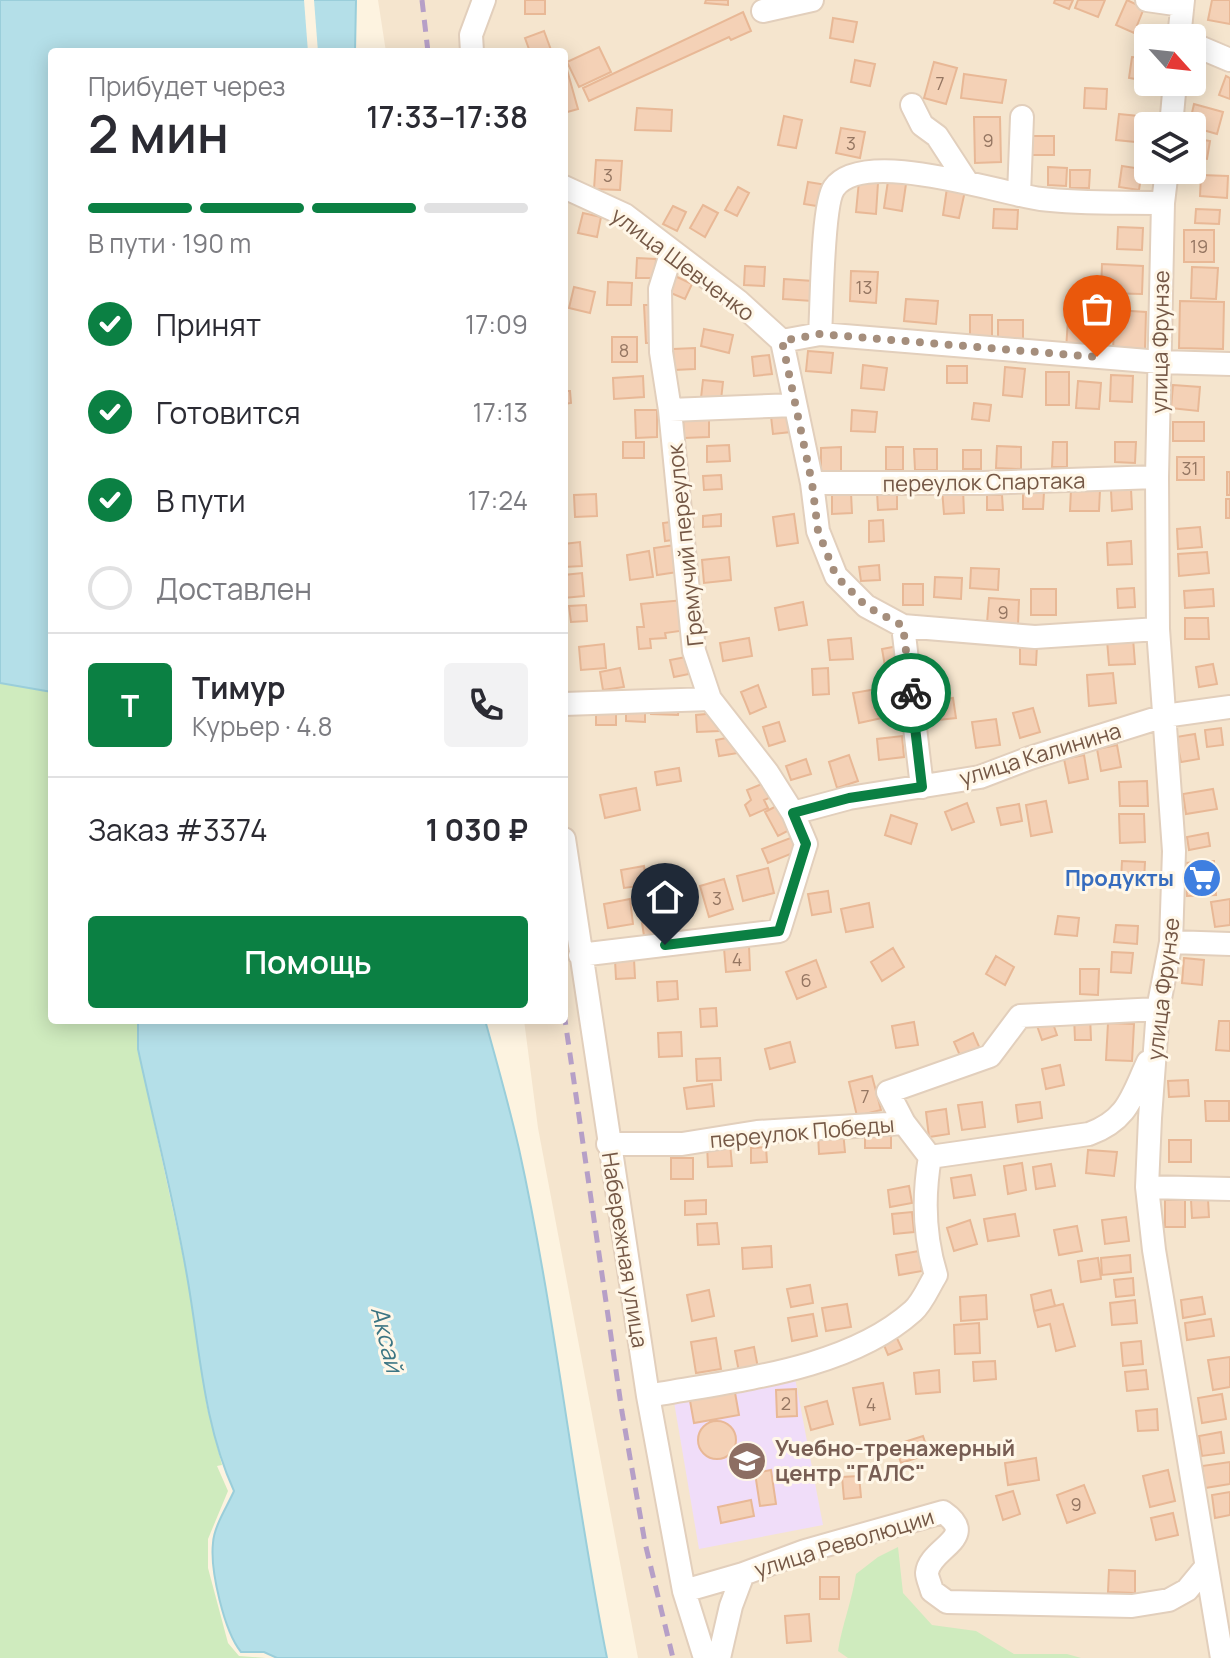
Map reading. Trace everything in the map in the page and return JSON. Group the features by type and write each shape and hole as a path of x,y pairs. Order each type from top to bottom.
{"street":[{"path":"472,48 471,35 484,0"},
{"path":"763,11 812,0"},
{"path":"1147,0 1183,3 1181,24"},
{"path":"1206,50 1230,60"},
{"path":"912,105 922,125 937,136 967,182"},
{"path":"1019,195 1022,117"},
{"path":"820,334 827,209 834,188 852,175 879,169 967,182 1044,199 1163,203"},
{"name":"улица Фрунзе","path":"1165,184 1157,477 1158,629 1174,851 1171,942 1158,1009 1147,1187 1154,1250 1206,1567 1223,1619 1222,1658"},
{"name":"улица Шевченко","path":"568,189 625,215 738,301 782,341"},
{"name":"Гремучий переулок","path":"672,251 660,289 661,352 670,410 694,651 710,699 767,772 793,813"},
{"path":"1158,629 1035,637 903,626 866,606 836,576 818,531 812,483 782,341 820,334 1160,362 1230,364"},
{"path":"670,410 795,405"},
{"name":"переулок Спартака","path":"812,483 983,483 1157,477"},
{"path":"903,626 922,787"},
{"path":"568,704 710,699"},
{"name":"улица Калинина","path":"793,813 849,798 980,777 1164,716 1230,707"},
{"path":"580,955 779,931 806,844 793,813"},
{"name":"Набережная улица","path":"568,868 648,1396 684,1591 705,1658"},
{"path":"1171,942 1230,944"},
{"name":"переулок Победы","path":"608,1144 682,1144 757,1132 904,1123 888,1092 990,1056 1020,1016 1158,1009"},
{"path":"930,1157 1089,1134 1104,1128 1122,1116 1155,1050"},
{"path":"648,1396 813,1362 882,1335 916,1308 936,1275 927,1245 926,1179 930,1157 904,1123"},
{"path":"1147,1187 1230,1189"},
{"name":"улица Революции","path":"684,1591 805,1551 943,1512 953,1519 957,1529 954,1539 931,1562 927,1573 932,1591 947,1602 1132,1606 1169,1600 1187,1590 1206,1567"},
{"name":"улица Революции","path":"719,1658 731,1606 743,1574"}],"shaded area":[{"path":"378,0 1230,0 1230,1658 638,1658 538,1128 525,1024 568,1024 568,48 385,48"},
{"name":"Учебно-тренажерный центр \"ГАЛС\"","path":"794,1373 823,1525 699,1549 673,1396"}],"green space":[{"path":"0,683 48,691 48,1024 138,1024 138,1049 187,1275 207,1407 222,1465 217,1466 228,1491 208,1539 208,1568 228,1643 239,1656 266,1658 0,1658"},
{"path":"898,1547 903,1593 932,1625 976,1631 1014,1654 1067,1654 1081,1658 848,1658 838,1651 856,1574 878,1557"}],"water":[{"path":"0,0 356,0 355,48 48,48 48,691 0,683"},
{"name":"Аксай","path":"138,1024 486,1024 532,1212 607,1658 277,1658 264,1652 241,1652 224,1615 213,1555 216,1530 234,1491 215,1439 209,1412 182,1248 138,1049"}],"pier":[{"path":"304,0 314,0 318,48 308,48"}],"building":[{"path":"525,0 545,0 545,14 525,14"},
{"path":"706,0 728,0 728,5 705,3"},
{"path":"1055,0 1073,0 1069,9 1054,3"},
{"path":"1078,0 1105,0 1098,17 1075,8"},
{"path":"1127,0 1144,8 1138,24 1134,24 1134,33 1116,25"},
{"path":"1212,0 1230,0 1230,24 1208,20"},
{"path":"743,12 751,31 731,40 729,37 589,101 583,88"},
{"path":"833,18 857,22 853,42 830,38"},
{"path":"544,31 550,48 529,48 525,38"},
{"path":"599,47 611,72 579,87 568,62"},
{"path":"1132,57 1134,57 1134,79 1129,78"},
{"path":"855,60 875,64 870,86 851,82"},
{"path":"934,62 957,68 946,104 924,98"},
{"path":"568,73 578,109 568,112"},
{"path":"964,74 1006,80 1002,103 961,98"},
{"path":"1226,76 1230,78 1230,99 1219,95"},
{"path":"1085,88 1107,89 1106,109 1084,108"},
{"path":"1194,104 1223,112 1217,134 1206,131 1206,112 1192,112"},
{"path":"637,108 672,110 671,131 635,130"},
{"path":"1119,114 1134,116 1134,142 1116,140"},
{"path":"784,116 802,120 796,148 778,145"},
{"path":"974,117 1000,117 1001,162 975,163"},
{"path":"841,128 865,132 860,158 836,153"},
{"path":"1032,136 1054,136 1054,155 1031,155"},
{"path":"1206,140 1210,141 1206,159"},
{"path":"596,160 622,161 620,190 594,189"},
{"path":"1122,166 1134,168 1134,184 1140,184 1139,190 1119,187"},
{"path":"1048,167 1067,168 1066,186 1048,185"},
{"path":"1070,170 1090,170 1089,188 1070,188"},
{"path":"1206,175 1228,176 1227,198 1200,196 1201,184 1206,184"},
{"path":"859,181 878,183 876,214 856,212"},
{"path":"888,181 906,184 902,211 884,208"},
{"path":"808,182 827,185 823,207 804,204"},
{"path":"738,187 749,193 737,216 725,210"},
{"path":"947,188 965,191 959,218 943,215"},
{"path":"703,205 718,213 705,237 690,228"},
{"path":"673,206 686,212 677,231 663,224"},
{"path":"994,209 1018,210 1017,229 993,228"},
{"path":"1196,209 1220,210 1219,224 1195,223"},
{"path":"583,213 601,217 597,237 578,233"},
{"path":"1118,227 1143,228 1142,250 1117,249"},
{"path":"1184,230 1214,230 1214,262 1184,262"},
{"path":"637,258 656,259 655,278 636,278"},
{"path":"1102,264 1143,266 1142,294 1101,293"},
{"path":"745,266 765,267 764,286 744,285"},
{"path":"1192,267 1218,268 1216,299 1191,298"},
{"path":"851,271 878,272 876,303 850,301"},
{"path":"673,275 692,284 685,299 666,291"},
{"path":"784,279 813,281 812,301 783,299"},
{"path":"608,282 632,283 631,305 607,305"},
{"path":"574,287 595,292 590,313 569,308"},
{"path":"906,299 938,301 936,324 904,321"},
{"path":"1180,301 1224,302 1223,349 1179,348"},
{"path":"644,305 656,305 657,343 646,343"},
{"path":"1115,310 1146,312 1145,349 1113,349"},
{"path":"970,315 992,315 992,337 970,337"},
{"path":"1068,319 1089,321 1086,352 1066,350"},
{"path":"998,320 1023,320 1023,339 998,339"},
{"path":"704,329 733,335 729,353 701,346"},
{"path":"612,337 637,337 637,362 612,362"},
{"path":"695,348 695,369 674,370 673,349"},
{"path":"808,351 833,353 831,373 806,371"},
{"path":"769,355 772,374 754,376 752,357"},
{"path":"863,365 887,368 884,390 861,388"},
{"path":"947,366 967,366 967,383 947,383"},
{"path":"1005,367 1025,369 1022,397 1003,395"},
{"path":"1046,372 1069,372 1069,405 1046,405"},
{"path":"1111,375 1133,376 1132,402 1110,401"},
{"path":"643,376 644,397 614,399 613,378"},
{"path":"703,380 723,382 721,400 701,398"},
{"path":"1078,381 1101,383 1099,409 1076,408"},
{"path":"1173,385 1200,387 1198,411 1171,408"},
{"path":"974,403 991,405 989,421 972,419"},
{"path":"635,410 657,410 657,437 636,438"},
{"path":"852,410 877,412 875,432 851,431"},
{"path":"789,413 791,432 773,434 771,416"},
{"path":"709,417 709,437 684,438 683,418"},
{"path":"1173,422 1204,422 1204,441 1173,441"},
{"path":"623,442 644,442 644,458 623,458"},
{"path":"1053,442 1067,442 1067,467 1052,467"},
{"path":"1115,442 1136,442 1135,463 1115,462"},
{"path":"729,445 730,461 707,462 707,446"},
{"path":"997,446 1021,447 1021,469 996,468"},
{"path":"841,447 841,471 821,472 821,448"},
{"path":"886,447 903,447 903,470 886,470"},
{"path":"914,449 937,449 937,470 915,470"},
{"path":"963,450 981,450 981,469 963,469"},
{"path":"1177,457 1204,457 1204,480 1177,480"},
{"path":"1227,472 1230,472 1230,495 1227,495"},
{"path":"721,475 722,489 704,490 703,476"},
{"path":"963,488 964,513 944,514 942,489"},
{"path":"1071,489 1100,490 1099,511 1070,511"},
{"path":"1131,489 1132,509 1112,511 1111,490"},
{"path":"897,491 897,509 878,510 877,492"},
{"path":"1023,491 1044,492 1043,509 1023,509"},
{"path":"851,493 852,513 832,514 832,494"},
{"path":"596,494 597,516 575,517 574,495"},
{"path":"987,495 1002,495 1003,510 987,510"},
{"path":"1226,499 1230,499 1230,518 1226,518"},
{"path":"721,514 721,526 703,527 703,516"},
{"path":"794,514 798,543 777,546 773,517"},
{"path":"883,520 884,541 869,542 869,521"},
{"path":"678,521 680,539 665,541 663,523"},
{"path":"1200,527 1202,547 1178,549 1177,529"},
{"path":"1131,541 1132,564 1108,565 1107,543"},
{"path":"580,542 582,566 568,567 568,544"},
{"path":"675,545 678,572 657,575 654,548"},
{"path":"649,551 653,577 630,580 627,555"},
{"path":"1207,552 1209,573 1179,576 1178,554"},
{"path":"729,557 731,580 704,583 702,560"},
{"path":"879,565 880,580 861,581 859,567"},
{"path":"971,568 999,569 998,590 970,588"},
{"path":"582,573 584,596 568,598 568,575"},
{"path":"935,577 962,578 961,599 934,597"},
{"path":"903,584 923,584 923,605 903,605"},
{"path":"1134,588 1135,607 1118,608 1117,589"},
{"path":"1031,589 1056,589 1056,615 1031,615"},
{"path":"1213,589 1214,606 1185,608 1184,591"},
{"path":"989,598 1019,600 1018,625 987,623"},
{"path":"684,600 687,630 665,633 666,638 650,639 651,648 639,649 637,627 644,627 641,604"},
{"path":"803,602 807,625 779,630 775,608"},
{"path":"586,605 587,621 571,622 569,606"},
{"path":"1185,618 1208,618 1209,639 1185,639"},
{"path":"749,638 752,656 723,661 720,643"},
{"path":"851,638 853,659 830,660 828,640"},
{"path":"1133,638 1135,664 1109,665 1107,640"},
{"path":"604,644 606,668 581,670 579,647"},
{"path":"1020,644 1037,645 1036,665 1020,664"},
{"path":"898,646 902,663 885,666 882,649"},
{"path":"686,657 689,674 674,677 670,660"},
{"path":"1213,664 1217,684 1199,687 1196,667"},
{"path":"620,668 624,687 603,690 600,672"},
{"path":"828,668 829,694 813,695 812,669"},
{"path":"1113,673 1116,703 1089,706 1087,675"},
{"path":"758,685 766,707 750,714 741,692"},
{"path":"877,689 882,718 859,723 853,693"},
{"path":"953,698 956,718 929,721 927,702"},
{"path":"651,703 679,703 678,715 651,714"},
{"path":"616,706 616,725 596,725 596,707"},
{"path":"626,706 645,707 645,722 626,721"},
{"path":"1033,708 1040,732 1020,738 1013,713"},
{"path":"717,713 719,731 697,732 696,715"},
{"path":"996,719 1000,745 976,748 972,722"},
{"path":"779,722 785,741 769,746 763,727"},
{"path":"1221,728 1223,745 1207,747 1205,730"},
{"path":"1195,734 1199,759 1181,762 1176,737"},
{"path":"736,736 738,753 719,756 716,740"},
{"path":"902,736 904,757 879,760 877,739"},
{"path":"1117,745 1121,767 1101,771 1097,749"},
{"path":"849,755 858,781 837,788 829,762"},
{"path":"1084,755 1088,779 1069,783 1064,759"},
{"path":"806,759 811,774 791,780 786,766"},
{"path":"679,768 681,781 657,785 655,772"},
{"path":"769,781 776,795 764,800 768,808 750,816 745,805 751,800 747,790"},
{"path":"1147,781 1148,806 1120,806 1119,782"},
{"path":"636,788 640,810 605,818 600,795"},
{"path":"1213,789 1217,809 1186,814 1183,794"},
{"path":"1046,801 1052,832 1031,836 1026,805"},
{"path":"782,803 795,827 778,836 765,812"},
{"path":"967,803 974,822 952,830 945,812"},
{"path":"1019,804 1022,821 1001,825 997,808"},
{"path":"1119,814 1144,814 1145,842 1120,843"},
{"path":"891,815 917,824 911,844 885,835"},
{"path":"1208,833 1210,846 1189,850 1187,837"},
{"path":"793,837 798,851 768,863 762,849"},
{"path":"1122,861 1145,862 1144,881 1121,880"},
{"path":"1214,861 1216,895 1187,896 1185,863"},
{"path":"644,866 647,885 624,888 621,870"},
{"path":"768,868 774,893 743,901 737,876"},
{"path":"724,879 733,909 709,917 700,886"},
{"path":"828,891 831,912 812,915 808,894"},
{"path":"630,899 633,924 608,928 604,904"},
{"path":"1230,899 1230,925 1215,927 1211,902"},
{"path":"869,903 873,927 846,932 841,909"},
{"path":"1058,916 1079,918 1077,936 1055,934"},
{"path":"668,919 671,938 645,942 642,923"},
{"path":"1116,925 1138,926 1137,944 1114,942"},
{"path":"749,946 750,970 726,972 724,948"},
{"path":"893,948 904,967 882,981 871,962"},
{"path":"1112,952 1133,953 1131,973 1111,972"},
{"path":"996,956 1014,967 1005,985 986,974"},
{"path":"1184,958 1204,960 1202,985 1182,983"},
{"path":"634,959 635,978 616,979 615,960"},
{"path":"816,960 826,987 797,999 786,972"},
{"path":"1080,969 1099,969 1098,995 1080,994"},
{"path":"677,981 678,999 658,1001 657,982"},
{"path":"716,1008 717,1026 701,1027 700,1009"},
{"path":"1090,1015 1091,1040 1075,1040 1074,1016"},
{"path":"1051,1018 1057,1035 1042,1040 1036,1023"},
{"path":"1219,1021 1230,1021 1230,1051 1216,1050"},
{"path":"914,1022 918,1045 896,1048 892,1026"},
{"path":"1108,1023 1134,1024 1132,1061 1106,1060"},
{"path":"681,1032 682,1056 659,1057 658,1033"},
{"path":"973,1033 981,1051 962,1060 954,1042"},
{"path":"790,1042 795,1062 770,1069 765,1049"},
{"path":"720,1058 721,1080 697,1081 696,1059"},
{"path":"1060,1065 1064,1085 1046,1089 1042,1069"},
{"path":"872,1076 881,1110 857,1116 849,1082"},
{"path":"1188,1080 1189,1096 1169,1097 1168,1081"},
{"path":"712,1084 714,1106 687,1109 684,1088"},
{"path":"1205,1101 1229,1101 1229,1121 1206,1121"},
{"path":"982,1102 985,1127 962,1130 958,1105"},
{"path":"1040,1102 1042,1118 1018,1122 1016,1105"},
{"path":"946,1109 949,1134 929,1137 926,1112"},
{"path":"891,1129 891,1148 865,1148 865,1130"},
{"path":"843,1131 845,1152 819,1154 818,1133"},
{"path":"1169,1140 1191,1140 1191,1162 1169,1162"},
{"path":"730,1143 732,1166 708,1167 707,1144"},
{"path":"766,1147 767,1162 751,1163 751,1148"},
{"path":"1088,1150 1117,1152 1114,1176 1086,1173"},
{"path":"671,1158 693,1158 693,1179 671,1179"},
{"path":"1022,1163 1026,1190 1008,1194 1004,1166"},
{"path":"1051,1164 1055,1186 1036,1189 1033,1167"},
{"path":"971,1175 975,1195 954,1198 951,1178"},
{"path":"909,1186 912,1203 890,1207 888,1190"},
{"path":"1208,1199 1209,1217 1192,1218 1191,1200"},
{"path":"706,1200 706,1214 685,1215 685,1201"},
{"path":"1165,1200 1185,1200 1185,1227 1165,1227"},
{"path":"912,1212 914,1232 894,1234 892,1214"},
{"path":"1015,1214 1019,1236 988,1241 984,1219"},
{"path":"1126,1217 1129,1241 1105,1244 1102,1220"},
{"path":"970,1220 977,1244 954,1251 947,1228"},
{"path":"717,1223 719,1244 698,1245 697,1224"},
{"path":"1077,1226 1082,1251 1059,1255 1054,1230"},
{"path":"771,1246 772,1267 743,1269 742,1248"},
{"path":"919,1251 922,1271 899,1275 896,1255"},
{"path":"1130,1255 1131,1272 1102,1275 1101,1258"},
{"path":"1098,1258 1101,1279 1081,1282 1078,1261"},
{"path":"1133,1278 1134,1295 1116,1297 1114,1280"},
{"path":"810,1285 813,1303 791,1307 787,1289"},
{"path":"709,1290 714,1316 692,1321 687,1295"},
{"path":"1051,1290 1055,1306 1034,1311 1031,1295"},
{"path":"986,1295 987,1319 961,1321 960,1297"},
{"path":"1202,1297 1205,1314 1183,1318 1181,1300"},
{"path":"1135,1300 1137,1323 1112,1325 1110,1303"},
{"path":"847,1304 851,1327 826,1331 822,1308"},
{"path":"1063,1304 1075,1346 1056,1351 1050,1324 1038,1327 1034,1311"},
{"path":"813,1314 817,1336 792,1341 788,1318"},
{"path":"1211,1319 1214,1336 1187,1340 1185,1323"},
{"path":"979,1323 980,1353 955,1354 954,1325"},
{"path":"894,1332 902,1349 888,1355 881,1338"},
{"path":"716,1338 721,1369 696,1373 691,1342"},
{"path":"1141,1341 1143,1364 1123,1366 1121,1343"},
{"path":"754,1347 758,1368 739,1372 735,1351"},
{"path":"1230,1357 1230,1387 1213,1390 1208,1360"},
{"path":"995,1361 996,1379 974,1381 973,1362"},
{"path":"939,1370 940,1392 916,1394 914,1373"},
{"path":"1146,1370 1148,1389 1127,1391 1125,1372"},
{"path":"883,1383 890,1419 860,1425 853,1388"},
{"path":"734,1387 739,1415 694,1423 689,1395"},
{"path":"796,1389 797,1416 777,1417 776,1390"},
{"path":"1222,1394 1226,1419 1202,1423 1198,1398"},
{"path":"827,1401 833,1424 811,1430 805,1407"},
{"path":"1157,1409 1158,1430 1138,1431 1136,1411"},
{"path":"717,1421 730,1427 736,1440 730,1453 717,1459 704,1453 698,1440 704,1427"},
{"path":"1221,1432 1224,1453 1202,1456 1199,1436"},
{"path":"923,1436 929,1454 901,1463 895,1445"},
{"path":"1036,1458 1039,1480 1008,1485 1005,1463"},
{"path":"1230,1462 1230,1484 1205,1488 1202,1466"},
{"path":"771,1470 776,1504 760,1506 755,1473"},
{"path":"1168,1470 1175,1501 1150,1507 1143,1476"},
{"path":"859,1476 861,1497 844,1499 842,1477"},
{"path":"1084,1485 1095,1513 1067,1523 1057,1495"},
{"path":"1013,1491 1020,1514 1003,1520 996,1496"},
{"path":"1230,1492 1230,1515 1215,1518 1212,1495"},
{"path":"751,1500 754,1516 721,1523 718,1507"},
{"path":"1173,1513 1178,1535 1156,1540 1151,1518"},
{"path":"1109,1570 1135,1571 1135,1593 1108,1592"},
{"path":"820,1577 839,1577 839,1599 820,1599"},
{"path":"809,1614 811,1641 787,1643 785,1616"}],"railway":[{"path":"422,0 428,48"},
{"path":"566,1024 622,1412 645,1543 673,1658"}],"way so far":[{"path":"911,693 903,626 866,606 836,576 818,531 812,483 782,341 820,334 1097,357"}],"place":[{"name":"Продукты","path":"1202,878"},
{"name":"Учебно-тренажерный центр \"ГАЛС\"","path":"747,1461"}],"route":[{"path":"665,945 779,931 806,844 793,813 849,798 922,787 911,693"}]}
